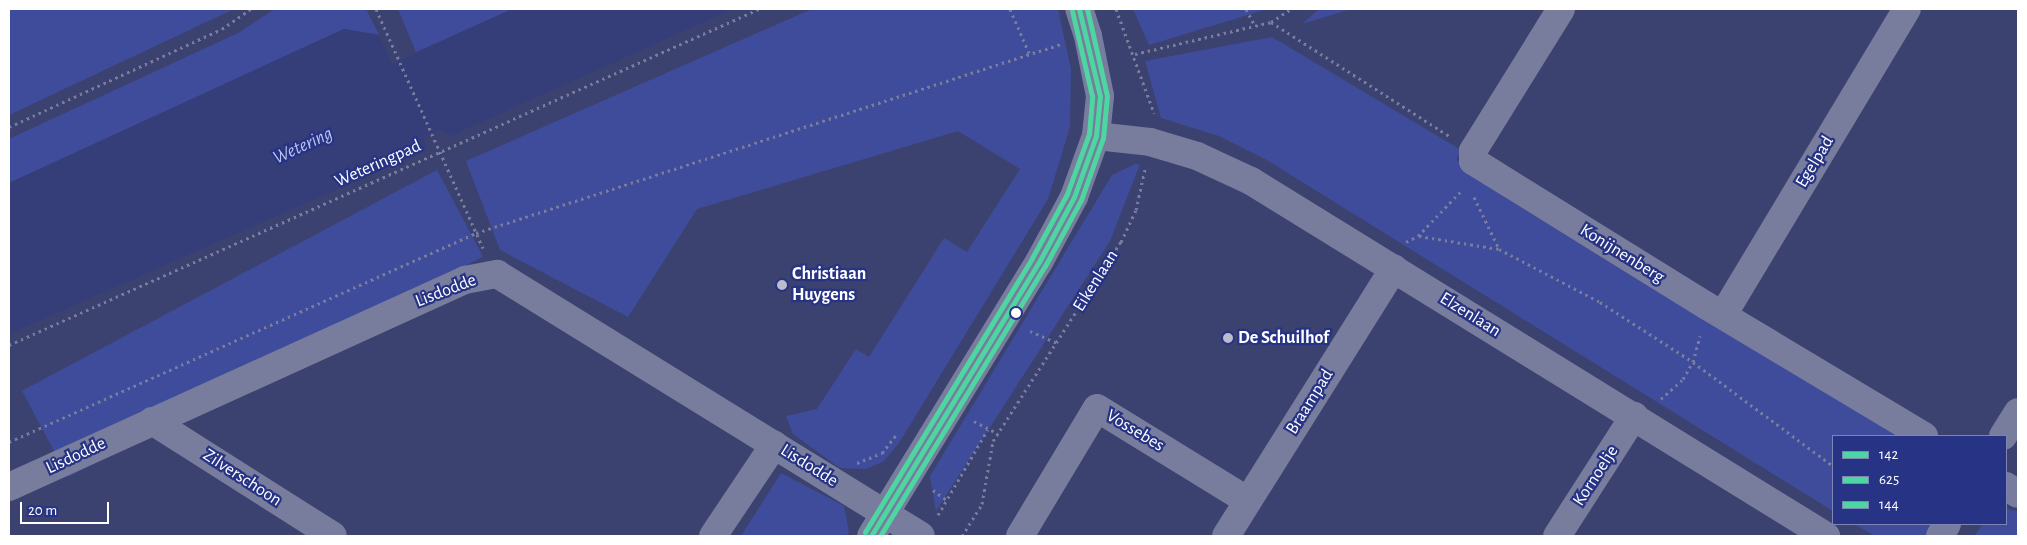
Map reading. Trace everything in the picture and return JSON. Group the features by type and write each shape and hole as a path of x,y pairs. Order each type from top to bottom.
{"street":[{"path":"871,536 1039,262 1074,197 1096,136 1100,96 1088,36 1079,9"},
{"path":"1474,168 1561,9"},
{"name":"Egelpad","path":"1715,311 1907,9"},
{"name":"Elzenlaan","path":"1096,136 1150,142 1197,156 1250,181 1388,264 1826,536"},
{"name":"Konijnenberg","path":"1474,168 1922,435"},
{"name":"Braampad","path":"1226,536 1388,264"},
{"name":"Lisdodde","path":"9,487 465,280 497,274 885,513"},
{"name":"Vossebes","path":"1020,536 1097,408 1248,501"},
{"path":"2004,435 2018,412"},
{"name":"Kornoelje","path":"1558,536 1634,416"},
{"name":"Zilverschoon","path":"152,421 333,536"},
{"path":"713,536 774,445"},
{"path":"2007,487 2018,494"},
{"path":"885,513 927,529"},
{"path":"1940,536 1947,525"}],"path":[{"path":"9,126 222,29 251,9"},
{"path":"376,9 476,233 497,274"},
{"name":"Weteringpad","path":"9,345 759,9"},
{"path":"1010,9 1029,53"},
{"name":"Eikenlaan","path":"962,536 982,504 993,441 1121,242 1136,210 1150,142 1154,110 1135,54 1116,9"},
{"path":"1246,9 1254,24"},
{"path":"1135,54 1254,24 1271,22 1291,9"},
{"path":"1271,22 1474,168 1499,249"},
{"path":"9,442 476,233 1029,53 1088,36"},
{"path":"1388,264 1395,247 1418,236 1474,168"},
{"path":"1418,236 1499,249 1600,302 1735,390 1832,465"},
{"path":"1634,416 1650,410 1683,379 1693,362 1715,311"},
{"path":"1026,329 1057,343"},
{"path":"927,529 988,429"},
{"path":"823,475 882,453 900,430"}],"shaded area":[{"path":"9,9 234,9 9,115"},
{"path":"275,9 366,9 379,35 344,29 9,183 9,139 238,33"},
{"path":"398,9 512,9 416,52"},
{"path":"812,9 1058,9 1071,69 1070,127 1048,199 899,443 883,462 865,469 840,468 793,434 786,416 817,409 856,349 869,357 944,238 967,252 1020,169 958,131 697,209 628,317 500,250 466,161"},
{"path":"1133,9 1267,9 1149,45"},
{"path":"1319,9 1351,9 1302,24"},
{"path":"1272,37 1461,150 1456,160 1896,435 1832,435 1832,510 1265,159 1219,136 1161,118 1145,61"},
{"path":"1135,164 1140,164 1110,241 936,511 930,476 1112,175"},
{"path":"437,170 483,257 68,477 22,391"},
{"path":"781,473 844,506 849,532 846,536 741,536"},
{"path":"2007,509 2018,511 2018,536 1975,536 1981,525 2007,525"},
{"path":"1856,525 1935,525 1926,536 1875,536"}],"water":[{"name":"Wetering","path":"512,9 733,9 451,136 439,130 424,137 426,150 9,334 9,183 344,29 379,35 392,64"}],"transit line":[{"name":"142","path":"871,536 1039,262 1074,197 1096,136 1100,96 1079,9"},
{"name":"625","path":"880,536 1045,266 1081,200 1103,138 1107,96 1087,9"},
{"name":"144","path":"865,532 1032,258 1067,194 1089,134 1092,96 1072,11"}],"place":[{"name":"Christiaan Huygens","path":"782,285"},
{"name":"De Schuilhof","path":"1228,338"}]}
